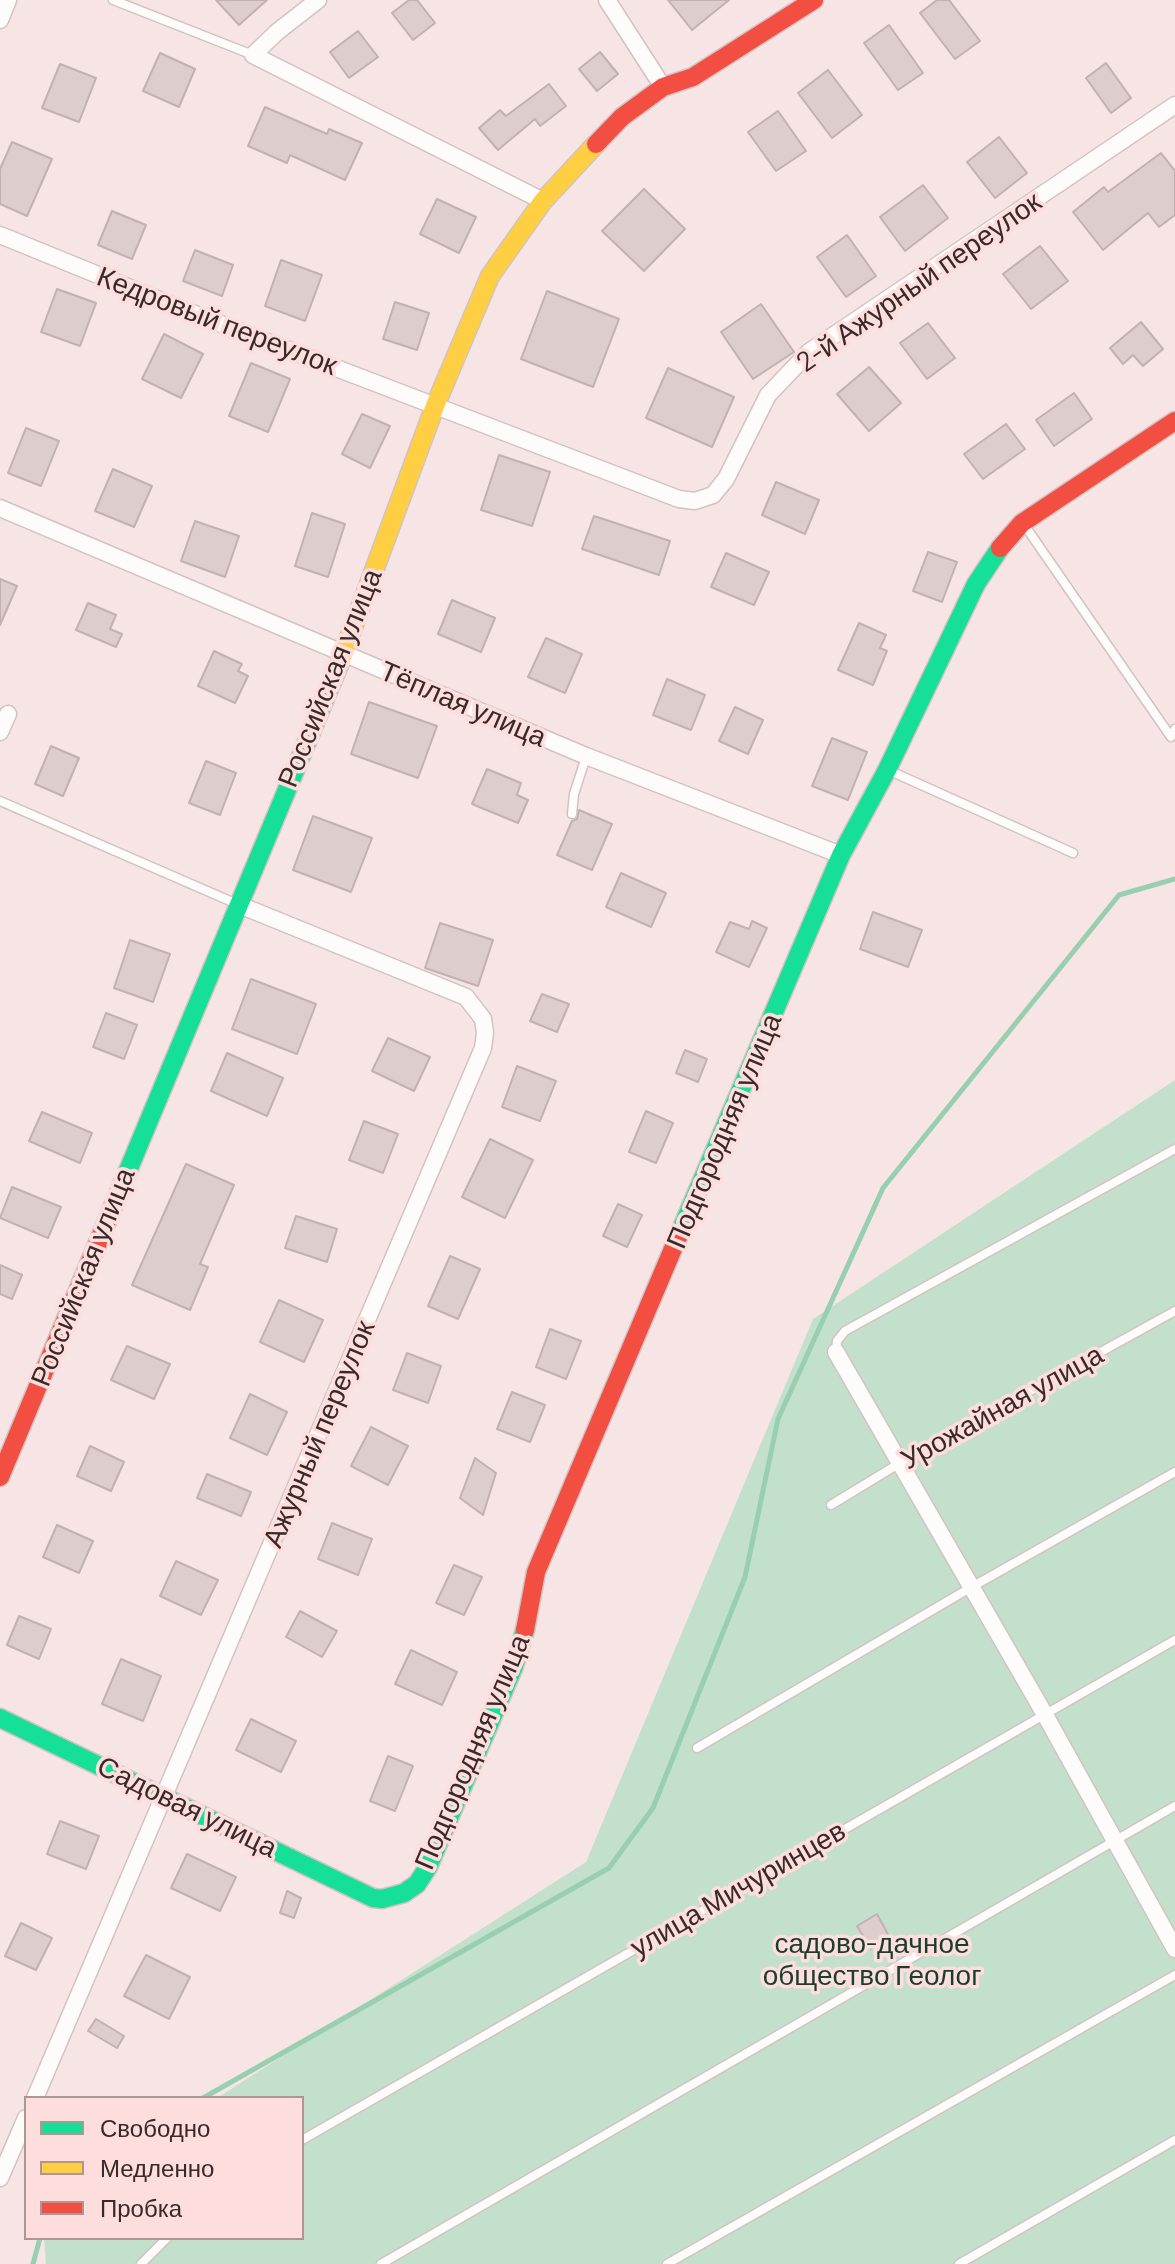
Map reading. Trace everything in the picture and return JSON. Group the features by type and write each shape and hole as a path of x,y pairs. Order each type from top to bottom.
{"street":[{"path":"0,20 8,0"},
{"path":"318,0 253,55 543,201"},
{"path":"607,0 663,87"},
{"name":"Российская улица","path":"0,1477 343,654 435,406 490,276 543,201 622,117 663,87 693,77 814,0"},
{"name":"2-й Ажурный переулок","path":"435,406 679,499 695,501 713,495 726,479 768,395 809,352 1175,105"},
{"name":"Кедровый переулок","path":"0,235 179,308 435,406"},
{"name":"Подгородняя улица","path":"373,1898 382,1899 404,1893 417,1884 428,1867 514,1666 536,1572 552,1531 841,855 887,770 976,584 995,554 1022,523 1175,421"},
{"name":"Тёплая улица","path":"0,508 586,756 841,855"},
{"path":"0,732 8,714"},
{"name":"Ажурный переулок","path":"36,2096 483,1048 483,1019 466,997 237,904"},
{"path":"836,1352 1044,1713 1175,1949"},
{"name":"Садовая улица","path":"0,1718 373,1898"},
{"path":"0,2178 24,2123"}],"lane":[{"path":"113,0 253,55"},
{"path":"1022,523 1171,737 1175,729"},
{"path":"572,814 574,794 586,756"},
{"path":"887,770 1073,853"},
{"path":"0,801 237,904"},
{"path":"836,1352 837,1341 845,1331 1175,1149"},
{"name":"Урожайная улица","path":"831,1505 900,1463 1175,1311"},
{"path":"697,1748 1175,1472"},
{"name":"улица Мичуринцев","path":"304,2139 1175,1640"},
{"path":"381,2264 1175,1806"},
{"path":"667,2264 1175,1975"},
{"path":"959,2264 1175,2140"},
{"path":"141,2264 165,2240"}],"green space":[{"name":"садово-дачное общество Геолог","path":"1175,1080 1175,2264 46,2264 44,2240 304,2240 304,2096 220,2096 586,1862 813,1319"}],"building":[{"path":"216,0 267,0 239,25"},
{"path":"409,0 417,0 435,23 413,40 392,13"},
{"path":"668,0 729,0 692,30"},
{"path":"937,0 949,0 980,41 955,59 920,13"},
{"path":"889,25 923,73 898,90 864,43"},
{"path":"358,31 378,57 349,78 330,52"},
{"path":"600,52 618,74 597,91 579,69"},
{"path":"160,53 195,69 179,107 143,91"},
{"path":"1106,63 1131,98 1111,113 1086,78"},
{"path":"60,64 96,78 79,122 42,108"},
{"path":"828,70 862,115 832,138 798,93"},
{"path":"549,84 566,106 540,126 535,119 498,150 479,128 500,110 506,116"},
{"path":"265,107 327,134 329,129 362,143 345,180 290,155 287,163 248,146"},
{"path":"778,111 806,151 776,171 748,132"},
{"path":"999,137 1027,173 995,198 967,162"},
{"path":"12,142 52,159 27,216 0,204 0,169"},
{"path":"1161,153 1175,171 1175,215 1159,227 1148,213 1103,250 1073,212 1104,187 1108,192"},
{"path":"923,185 948,218 905,251 880,217"},
{"path":"644,189 685,229 644,271 602,231"},
{"path":"437,199 476,217 459,253 420,234"},
{"path":"112,211 146,225 132,259 98,245"},
{"path":"847,235 876,276 846,297 817,257"},
{"path":"1040,246 1068,281 1031,309 1003,274"},
{"path":"195,250 233,265 222,296 183,281"},
{"path":"281,260 322,275 305,321 265,306"},
{"path":"57,289 96,303 80,346 41,332"},
{"path":"547,291 619,319 593,387 521,359"},
{"path":"395,302 429,313 417,350 383,339"},
{"path":"761,304 794,352 753,379 721,332"},
{"path":"1141,322 1163,349 1143,366 1133,355 1123,364 1110,348"},
{"path":"928,323 955,358 927,379 900,343"},
{"path":"164,334 203,354 181,398 142,379"},
{"path":"251,363 290,379 268,432 229,416"},
{"path":"869,367 901,403 869,431 837,394"},
{"path":"668,368 734,397 712,447 646,418"},
{"path":"1074,393 1092,419 1054,446 1036,420"},
{"path":"362,414 390,426 370,468 342,454"},
{"path":"1006,424 1025,449 983,479 964,454"},
{"path":"26,428 59,441 41,486 8,473"},
{"path":"499,455 550,472 532,526 481,510"},
{"path":"113,469 152,486 134,527 95,511"},
{"path":"776,482 819,500 805,534 762,515"},
{"path":"312,513 345,524 328,577 295,566"},
{"path":"594,516 670,541 659,575 582,549"},
{"path":"195,521 239,536 225,577 181,561"},
{"path":"928,552 957,562 942,602 913,591"},
{"path":"726,553 769,572 754,605 711,587"},
{"path":"0,579 17,586 0,625"},
{"path":"452,600 495,618 481,652 438,634"},
{"path":"88,603 116,615 110,629 122,634 116,647 76,630"},
{"path":"859,623 886,635 880,648 887,651 873,685 838,670"},
{"path":"546,638 582,654 565,693 528,677"},
{"path":"214,651 242,664 238,671 248,676 235,703 198,686"},
{"path":"667,679 705,695 691,730 653,715"},
{"path":"369,702 437,726 418,778 351,754"},
{"path":"735,707 763,720 748,754 719,741"},
{"path":"832,738 867,752 848,800 812,786"},
{"path":"51,746 79,758 63,796 35,784"},
{"path":"206,761 236,773 220,815 189,803"},
{"path":"487,769 521,783 517,795 528,800 518,823 472,804"},
{"path":"579,810 612,824 592,870 557,855"},
{"path":"313,816 372,838 351,892 293,870"},
{"path":"621,873 666,893 651,927 606,907"},
{"path":"873,912 922,930 908,967 860,949"},
{"path":"752,921 767,928 749,967 716,952 730,922 749,929"},
{"path":"440,923 493,940 478,986 425,968"},
{"path":"130,940 170,954 153,1002 114,988"},
{"path":"251,979 316,1004 297,1054 232,1029"},
{"path":"542,994 569,1004 557,1032 530,1021"},
{"path":"106,1013 137,1025 124,1059 93,1047"},
{"path":"388,1038 430,1057 414,1091 372,1071"},
{"path":"685,1050 707,1059 698,1082 676,1073"},
{"path":"227,1053 283,1078 267,1116 211,1091"},
{"path":"517,1066 556,1081 540,1121 502,1107"},
{"path":"646,1111 673,1123 656,1163 629,1152"},
{"path":"42,1112 92,1133 80,1163 29,1141"},
{"path":"364,1121 398,1134 383,1173 349,1160"},
{"path":"490,1139 533,1160 505,1218 462,1197"},
{"path":"186,1164 234,1185 200,1264 208,1267 190,1310 132,1285"},
{"path":"12,1187 61,1207 48,1238 0,1218"},
{"path":"618,1204 642,1215 627,1247 603,1236"},
{"path":"296,1216 337,1229 327,1262 285,1248"},
{"path":"450,1256 480,1269 458,1319 428,1306"},
{"path":"0,1265 22,1275 12,1299 0,1294"},
{"path":"279,1300 323,1320 304,1362 260,1342"},
{"path":"550,1329 581,1341 566,1379 536,1367"},
{"path":"127,1346 170,1364 154,1399 111,1380"},
{"path":"407,1353 441,1366 428,1403 393,1390"},
{"path":"512,1392 545,1405 530,1442 497,1429"},
{"path":"250,1394 287,1412 267,1455 230,1438"},
{"path":"371,1427 408,1446 388,1485 351,1466"},
{"path":"90,1446 124,1462 111,1491 77,1476"},
{"path":"475,1458 496,1473 483,1515 460,1498"},
{"path":"207,1474 251,1492 241,1516 197,1498"},
{"path":"332,1523 372,1539 358,1575 318,1559"},
{"path":"57,1525 93,1541 79,1573 43,1557"},
{"path":"176,1561 218,1580 201,1615 160,1596"},
{"path":"454,1565 482,1577 464,1615 436,1603"},
{"path":"300,1611 337,1631 322,1657 286,1637"},
{"path":"19,1616 51,1629 39,1659 7,1645"},
{"path":"411,1650 457,1672 442,1705 395,1684"},
{"path":"121,1659 161,1676 143,1721 102,1704"},
{"path":"251,1719 296,1741 281,1772 236,1750"},
{"path":"388,1756 413,1766 395,1811 370,1801"},
{"path":"60,1821 99,1836 86,1869 47,1854"},
{"path":"187,1854 236,1877 220,1911 171,1888"},
{"path":"287,1891 301,1898 294,1918 280,1913"},
{"path":"877,1914 890,1938 871,1949 857,1926"},
{"path":"21,1923 52,1938 36,1970 5,1956"},
{"path":"146,1955 190,1977 169,2019 124,1996"},
{"path":"96,2019 124,2036 117,2048 88,2031"}],"waterway":[{"path":"207,2096 609,1868 653,1808 745,1577 778,1419 883,1188 1119,895 1175,879"},
{"path":"33,2264 39,2240"}],"traffic: fast":[{"path":"678,1237 841,855 887,770 976,584 1000,548"},
{"path":"107,1221 339,665"},
{"path":"0,1718 373,1898 382,1899 404,1893 417,1884 428,1867 514,1666 525,1630"}],"traffic: slow":[{"path":"339,665 435,406 490,276 543,201 596,144"}],"traffic: jam":[{"path":"596,144 622,117 663,87 693,77 814,0"},
{"path":"1000,548 1022,523 1175,421"},
{"path":"0,1477 107,1221"},
{"path":"525,1630 536,1572 678,1237"}]}
